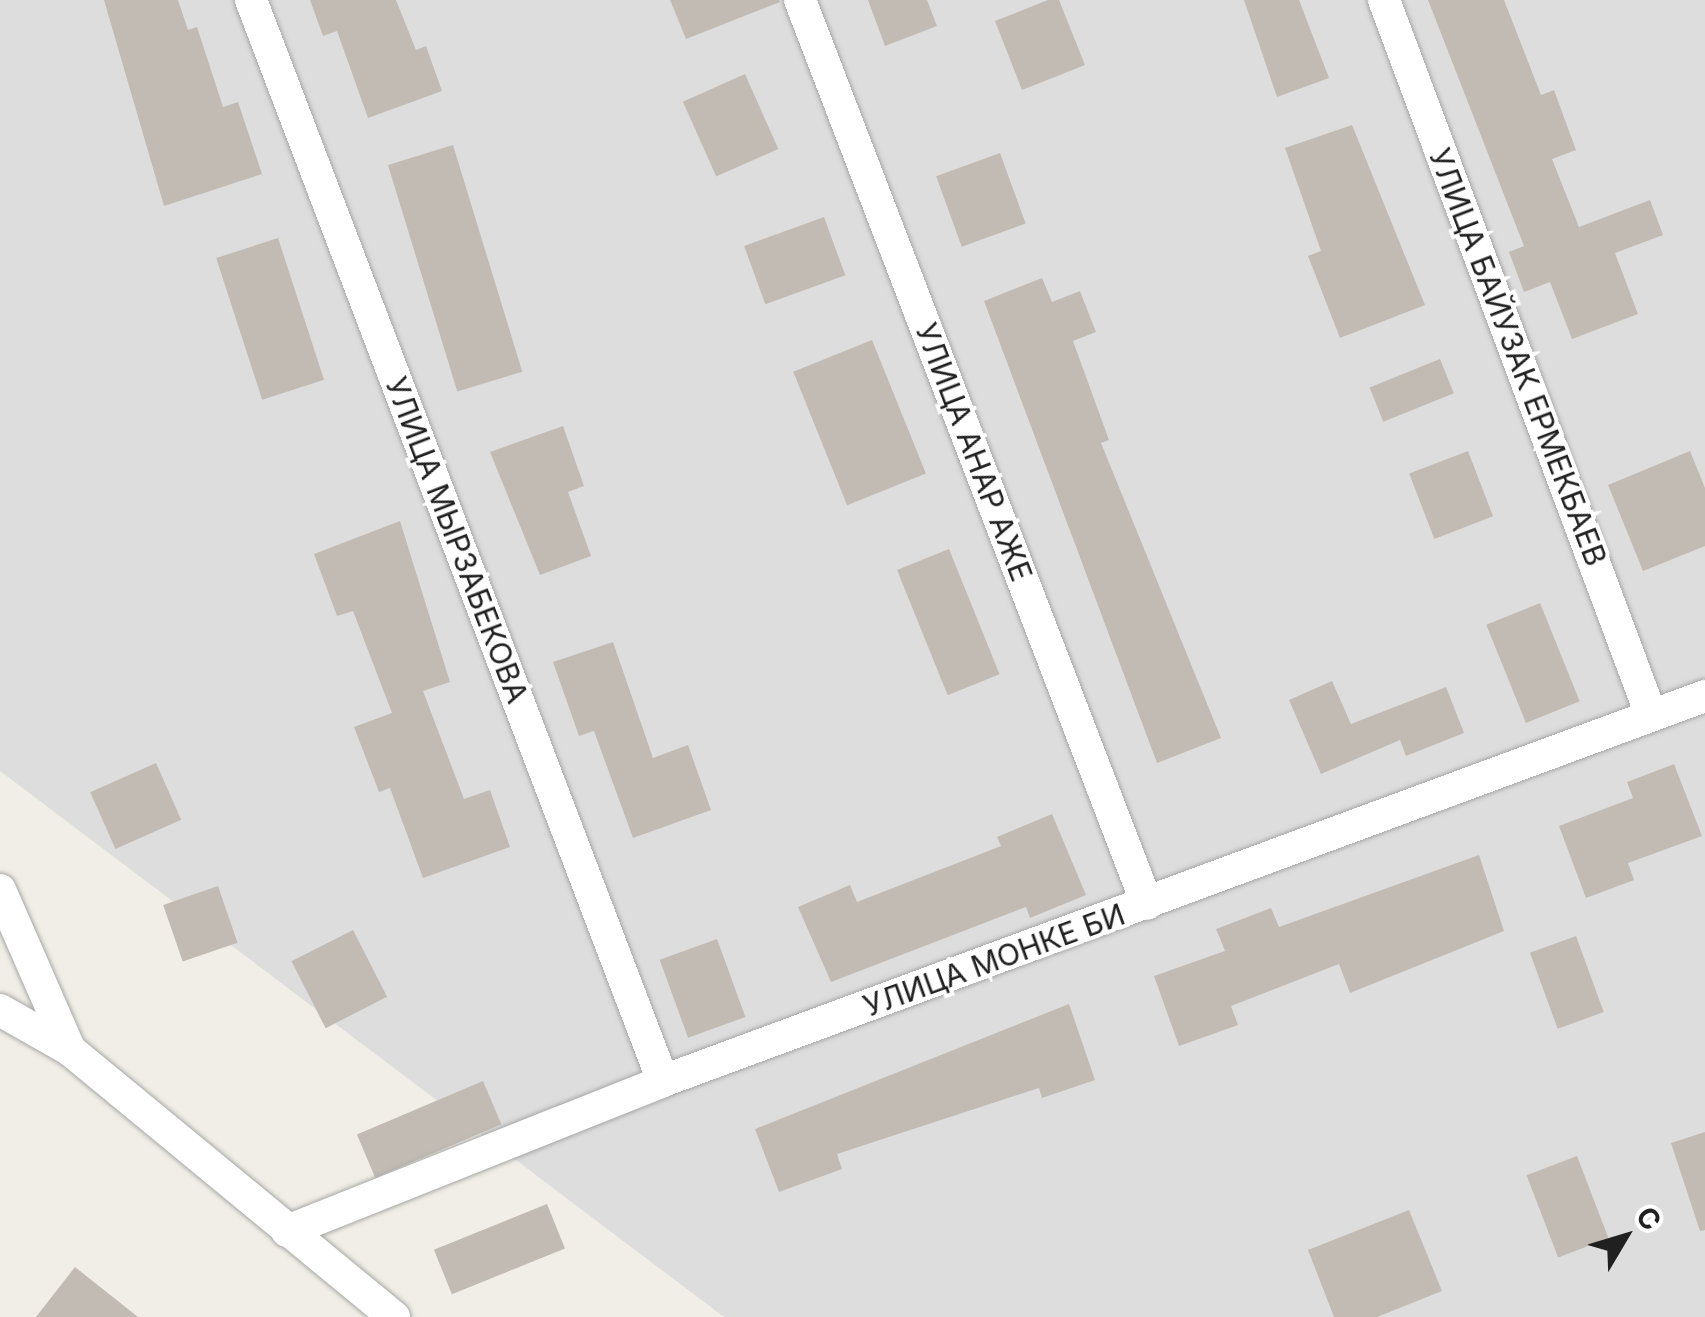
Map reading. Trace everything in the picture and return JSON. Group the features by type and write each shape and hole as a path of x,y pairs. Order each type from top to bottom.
{"street":[{"name":"УЛИЦА МЫРЗАБЕКОВА","path":"251,0 664,1081"},
{"name":"УЛИЦА АНАР АЖЕ","path":"800,0 1147,904"},
{"name":"УЛИЦА БАЙУЗАК ЕРМЕКБАЕВ","path":"1384,0 1651,715"},
{"name":"УЛИЦА МОНКЕ БИ","path":"287,1231 664,1081 1705,696"},
{"path":"0,890 70,1050"},
{"path":"0,1010 70,1050 394,1317"}],"shaded area":[{"path":"0,0 1705,0 1705,1317 724,1317 0,771"}],"building":[{"path":"104,0 178,0 188,30 197,27 223,107 238,102 262,174 164,206"},
{"path":"310,0 396,0 416,50 426,46 442,91 368,118 337,31 323,36"},
{"path":"670,0 779,0 780,2 686,39"},
{"path":"868,0 927,0 937,26 885,46"},
{"path":"1048,0 1059,0 1085,65 1022,90 995,21"},
{"path":"1244,0 1299,0 1329,78 1277,97"},
{"path":"1428,0 1504,0 1541,95 1554,90 1576,150 1552,159 1579,227 1650,200 1663,235 1615,253 1638,314 1572,339 1550,282 1524,292 1509,252 1524,246"},
{"path":"745,74 778,149 716,177 683,102"},
{"path":"1352,125 1425,305 1340,338 1308,256 1321,251 1285,148"},
{"path":"453,145 522,372 457,392 388,165"},
{"path":"1000,153 1026,223 962,247 936,176"},
{"path":"824,217 845,275 765,304 744,246"},
{"path":"278,238 324,380 262,400 216,258"},
{"path":"1042,278 1052,302 1080,291 1096,332 1073,341 1109,440 1101,443 1221,738 1157,763 984,301"},
{"path":"872,340 926,474 847,505 793,372"},
{"path":"1440,359 1454,393 1383,422 1370,387"},
{"path":"563,426 584,486 568,492 591,556 540,575 490,452"},
{"path":"1468,451 1493,516 1434,539 1409,474"},
{"path":"1690,451 1705,488 1705,546 1643,571 1608,485"},
{"path":"400,521 450,682 423,691 464,799 490,790 510,847 423,878 390,788 379,792 354,727 392,713 353,611 337,616 314,554"},
{"path":"949,549 1000,674 948,695 897,570"},
{"path":"1540,603 1580,701 1526,723 1486,625"},
{"path":"613,642 653,758 688,745 711,810 633,838 594,731 579,736 553,662"},
{"path":"1332,681 1351,724 1446,687 1464,733 1406,756 1400,740 1321,774 1289,700"},
{"path":"156,763 181,820 115,849 90,792"},
{"path":"1674,764 1702,836 1628,863 1634,880 1586,898 1559,826 1633,798 1627,782"},
{"path":"1052,814 1086,895 1030,918 1026,907 831,982 798,907 850,885 857,902 1001,846 997,837"},
{"path":"1479,855 1504,931 1350,993 1339,964 1231,1006 1238,1025 1179,1046 1154,976 1225,951 1216,929 1271,908 1279,927"},
{"path":"218,886 238,943 183,962 163,905"},
{"path":"353,930 387,997 326,1028 292,961"},
{"path":"1576,936 1604,1012 1558,1029 1530,953"},
{"path":"717,939 745,1017 688,1038 660,960"},
{"path":"1069,1004 1095,1080 1042,1098 1039,1088 837,1154 842,1169 779,1192 755,1129"},
{"path":"483,1081 501,1124 375,1178 357,1135"},
{"path":"1705,1132 1705,1230 1700,1231 1671,1143"},
{"path":"1577,1156 1609,1238 1558,1258 1527,1175"},
{"path":"547,1204 565,1249 452,1294 434,1250"},
{"path":"1409,1210 1442,1291 1377,1317 1334,1317 1308,1250"},
{"path":"75,1267 138,1317 36,1317"}]}
